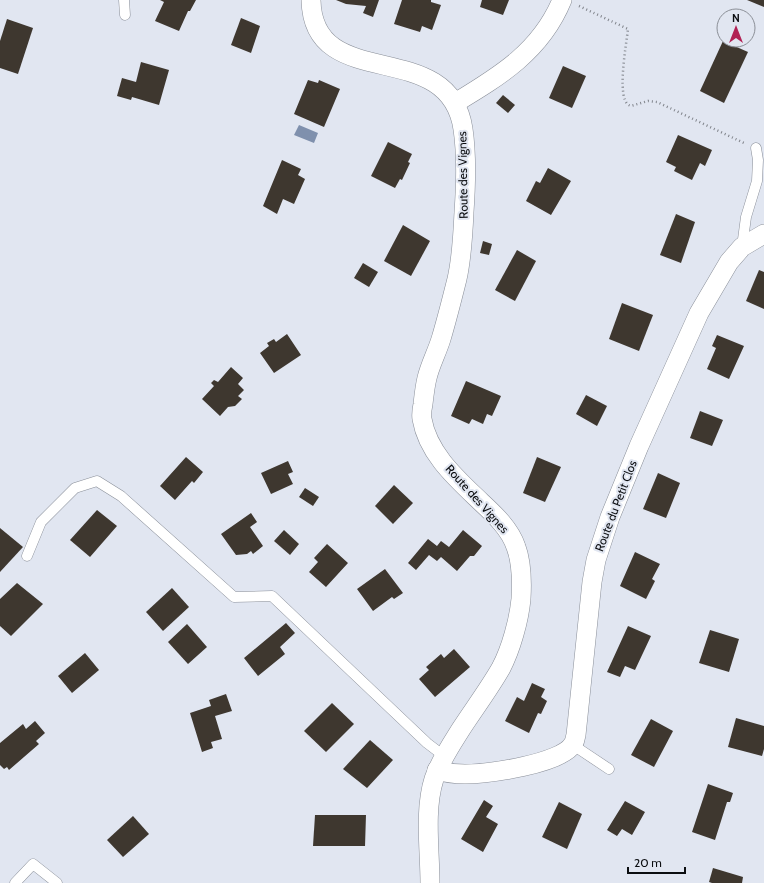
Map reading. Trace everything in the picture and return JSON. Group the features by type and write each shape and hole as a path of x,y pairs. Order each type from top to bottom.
{"street":[{"name":"Route des Vignes","path":"311,0 314,19 318,30 324,38 340,52 349,56 408,71 427,78 439,85 448,93 455,103 461,117 464,141 465,194 462,250 457,278 444,326 427,378 421,417 426,434 436,453 450,471 507,530 516,546 521,582 520,601 509,649 500,669 440,763 433,781 429,813 430,883"},
{"path":"455,103 500,75 522,57 542,36 558,10 567,2"},
{"name":"Route du Petit Clos","path":"573,745 576,735 591,589 596,560 602,540 639,446 700,314 729,262 742,247 764,234"},
{"path":"440,763 450,773 464,774 493,772 544,761 555,757 573,745"}],"lane":[{"path":"124,0 125,15"},
{"path":"742,247 746,217 757,182 758,160 756,148"},
{"path":"27,556 41,522 75,488 97,481 121,496 234,597 272,596 427,744 440,763"},
{"path":"573,745 609,768"},
{"path":"15,883 33,864 57,883"}],"path":[{"path":"567,2 628,29 623,84 624,98 627,104 632,106 648,101 657,102 756,148"}],"water":[{"path":"299,125 318,133 314,143 294,135"}],"building":[{"path":"160,0 196,0 190,11 188,11 179,31 155,21 164,2"},
{"path":"336,0 379,0 373,17 363,13 366,6 346,4"},
{"path":"402,0 431,0 431,2 441,5 432,30 422,26 420,32 394,24"},
{"path":"482,0 509,0 503,15 480,7"},
{"path":"747,0 764,0 764,7"},
{"path":"241,18 260,26 251,53 231,45"},
{"path":"7,19 33,28 18,74 0,68 0,41"},
{"path":"720,48 739,48 748,52 724,103 700,91"},
{"path":"141,62 169,70 159,105 132,97 131,100 117,96 122,78 136,82"},
{"path":"563,66 586,76 572,108 549,98"},
{"path":"308,80 318,83 319,80 340,89 324,127 294,114"},
{"path":"503,95 515,105 508,113 496,103"},
{"path":"678,135 712,150 705,166 700,163 692,180 674,171 676,167 666,162"},
{"path":"388,142 412,154 408,162 410,163 402,180 400,179 395,188 371,176"},
{"path":"282,160 301,169 298,175 305,179 294,204 283,199 277,214 263,206"},
{"path":"548,168 571,181 551,215 526,201 536,181 540,183"},
{"path":"676,214 695,222 681,263 660,255"},
{"path":"403,225 430,241 411,276 384,261"},
{"path":"483,241 492,244 489,255 480,253"},
{"path":"517,250 536,261 515,301 495,290"},
{"path":"363,263 378,272 369,287 354,278"},
{"path":"759,270 764,272 764,309 746,301"},
{"path":"622,303 653,315 639,351 609,339"},
{"path":"287,334 301,355 274,373 260,353 269,346 267,343 274,339 276,342"},
{"path":"717,335 744,346 729,379 707,369 716,348 712,346"},
{"path":"231,367 243,378 238,384 244,390 238,396 242,399 235,406 228,407 220,416 202,399 214,386 211,383 214,380 218,382"},
{"path":"466,381 501,396 492,416 487,414 483,424 472,419 469,424 451,416"},
{"path":"586,395 607,406 597,426 576,414"},
{"path":"700,411 723,420 712,446 690,438"},
{"path":"186,457 203,472 194,483 192,481 175,500 160,486"},
{"path":"537,457 561,467 545,502 523,493"},
{"path":"288,461 293,472 288,474 293,484 271,494 261,473"},
{"path":"658,473 680,483 666,518 643,509"},
{"path":"394,485 413,503 393,524 375,506"},
{"path":"305,488 319,497 313,506 299,497"},
{"path":"97,510 117,526 90,557 70,540"},
{"path":"251,513 257,522 250,527 263,546 253,554 251,551 247,554 236,555 221,534"},
{"path":"0,528 23,547 0,572"},
{"path":"284,530 299,544 290,555 274,541"},
{"path":"463,530 482,546 474,556 470,556 457,571 441,557 437,561 429,555 416,570 408,563 428,539 437,546 441,541 449,547"},
{"path":"327,544 348,563 326,587 309,572 318,562 314,558"},
{"path":"635,552 660,564 652,579 655,581 646,599 620,586"},
{"path":"385,569 403,593 394,599 392,597 373,611 357,589"},
{"path":"17,583 43,604 11,636 0,626 0,599"},
{"path":"172,588 189,607 163,631 146,612"},
{"path":"286,623 295,633 280,647 285,654 258,676 244,658"},
{"path":"187,624 207,647 188,664 168,642"},
{"path":"628,626 651,636 635,670 625,666 620,677 607,672"},
{"path":"710,630 739,639 729,672 699,663"},
{"path":"454,649 470,667 435,697 419,679 429,670 426,667 441,654 444,658"},
{"path":"85,653 99,670 72,693 58,676"},
{"path":"532,683 545,689 541,697 547,701 541,714 538,713 529,733 505,721 517,697 524,701"},
{"path":"226,694 232,711 215,716 222,739 211,742 213,748 202,752 190,713 211,706 209,700"},
{"path":"332,703 354,724 326,752 304,731"},
{"path":"736,718 764,726 764,749 762,756 728,747"},
{"path":"651,719 673,731 654,767 631,755"},
{"path":"35,721 45,733 36,741 39,744 9,770 7,767 4,769 0,765 0,743 23,724 26,729"},
{"path":"370,740 393,760 367,788 343,769"},
{"path":"708,784 733,793 730,802 727,802 715,840 692,832"},
{"path":"484,800 493,806 486,817 498,824 483,852 461,839"},
{"path":"625,801 645,812 632,835 622,829 617,836 607,830"},
{"path":"559,802 582,814 567,849 542,837"},
{"path":"315,815 366,815 365,846 313,846"},
{"path":"133,816 149,834 123,857 107,840"},
{"path":"713,868 743,877 742,883 709,882"}]}
